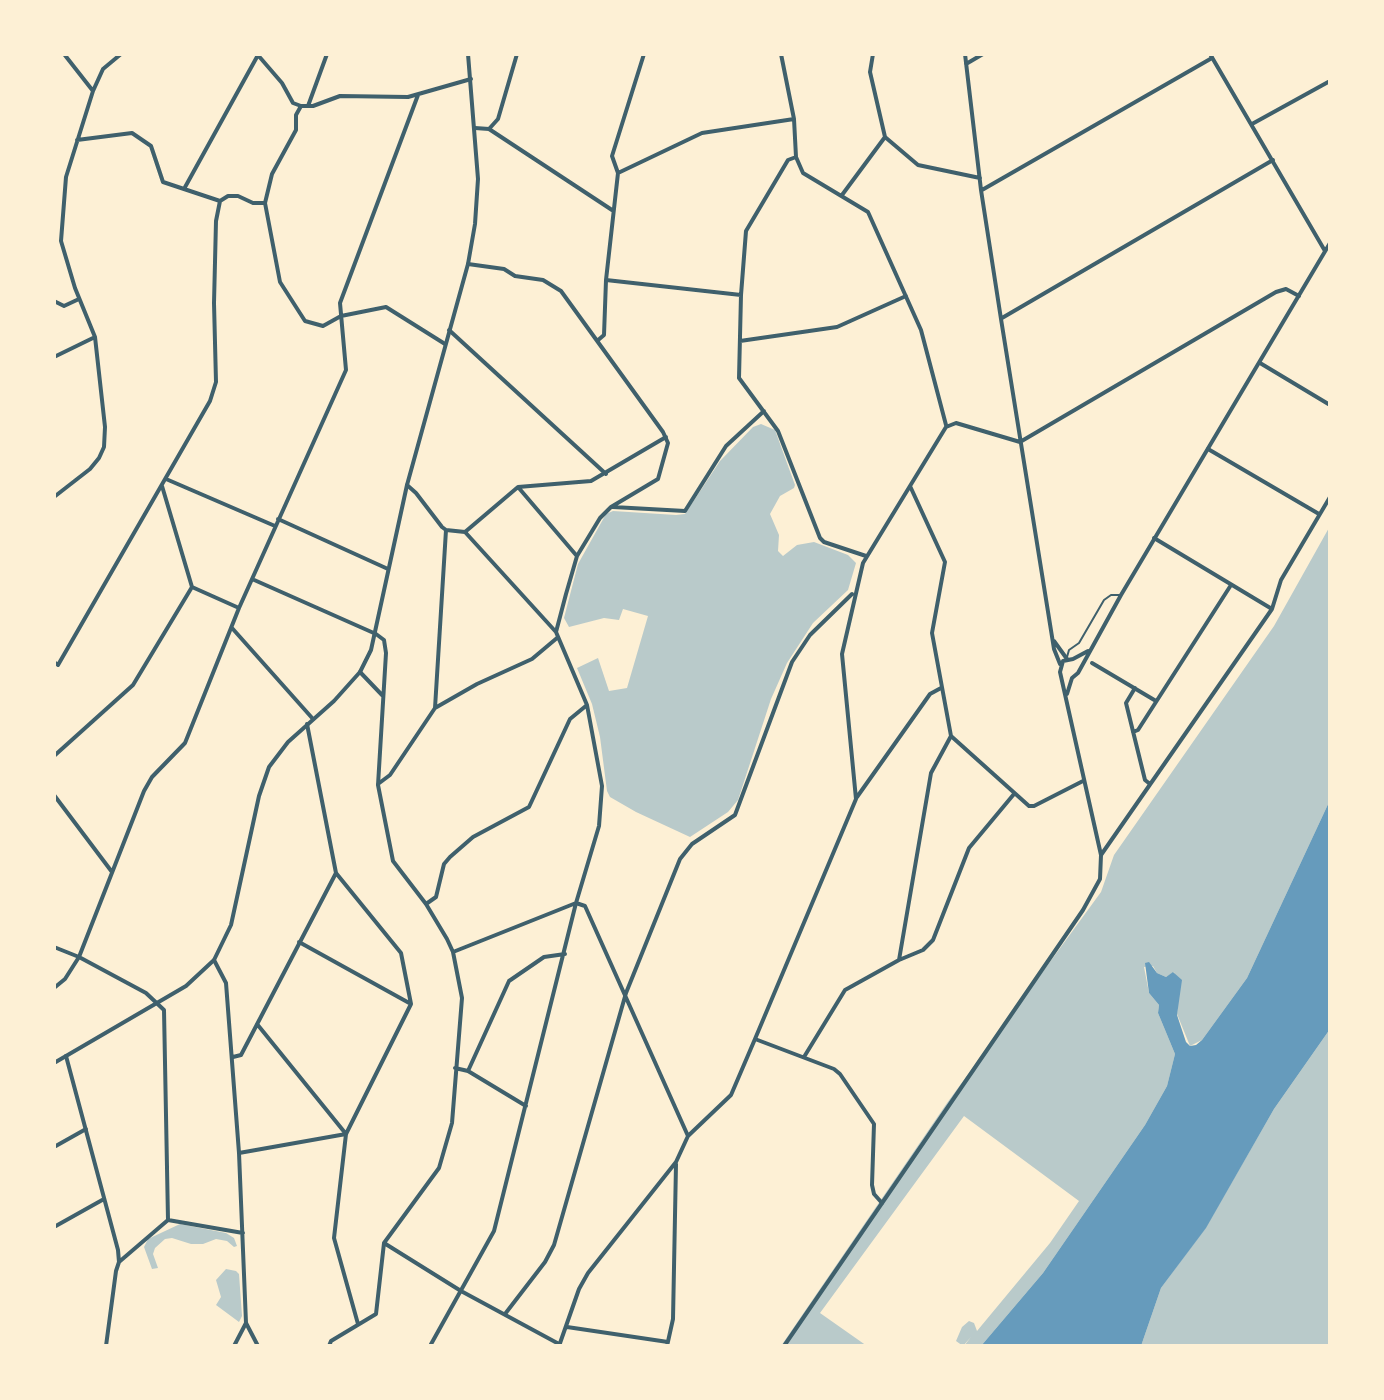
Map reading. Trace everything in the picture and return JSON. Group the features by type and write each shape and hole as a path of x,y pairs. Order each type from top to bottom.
{"street":[{"path":"64,54 93,91"},
{"path":"54,497 90,469 104,447 105,427 95,337 61,241 66,177 77,140 103,69 121,54"},
{"path":"308,106 327,54"},
{"path":"54,1063 195,980 214,960 231,925 263,781 278,753 334,701 360,672 371,650 407,485 468,264 477,206 475,128 468,54"},
{"path":"489,129 498,119 517,54"},
{"path":"597,341 604,335 606,280 618,173 612,156 644,54"},
{"path":"781,54 794,119 796,157 803,173 868,212 921,330 946,427"},
{"path":"873,54 870,72 885,137 907,159 918,165 980,178"},
{"path":"784,1346 1083,910 1100,879 1101,855 1060,664 1054,649 1020,442 981,190 965,54"},
{"path":"966,64 983,54"},
{"path":"184,189 257,55 282,83 293,103 301,106 340,96 418,95 471,79"},
{"path":"981,190 1211,56 1325,251"},
{"path":"1252,124 1330,81"},
{"path":"54,988 65,979 79,957 144,791 152,777 185,743 239,608 346,370 340,303 418,95"},
{"path":"301,106 296,115 296,130 272,174 265,203 280,282 305,321 323,326 341,316 386,307 445,344"},
{"path":"618,173 702,133 794,119"},
{"path":"475,128 489,129 613,211"},
{"path":"77,140 132,133 151,146 163,182 220,201"},
{"path":"842,195 885,137"},
{"path":"796,157 788,160 747,227 739,378 778,431 820,538 866,556"},
{"path":"1001,319 1273,160"},
{"path":"54,662 58,665 210,401 216,382 214,303 216,221 220,201 228,196 238,196 253,203 265,203"},
{"path":"1066,701 1072,678 1330,243"},
{"path":"378,785 390,775 435,708 477,684 532,659 557,635 577,556 600,518 611,507 658,479 668,451 666,437 561,291 543,280 515,276 504,269 468,264"},
{"path":"606,280 741,295"},
{"path":"856,799 842,662 854,593 866,556 946,427 956,423 1020,442 1276,292 1286,289 1299,296"},
{"path":"740,341 837,327 906,296"},
{"path":"54,301 64,306 79,299"},
{"path":"449,330 606,474"},
{"path":"54,357 95,337"},
{"path":"1260,363 1330,405"},
{"path":"611,507 685,511 726,446 764,411"},
{"path":"465,532 518,487 591,481 666,437"},
{"path":"1208,449 1319,514"},
{"path":"166,479 275,526"},
{"path":"407,485 446,530 465,532 557,635 587,705 602,786 596,839 576,903 494,1231 430,1346"},
{"path":"54,756 133,685 192,587 162,486"},
{"path":"910,486 945,562 932,633 951,736 1029,806 1083,781"},
{"path":"518,487 577,556"},
{"path":"1101,855 1272,609 1277,588 1330,497"},
{"path":"278,519 388,569"},
{"path":"435,708 446,530"},
{"path":"1154,538 1272,609"},
{"path":"252,579 384,640 386,653 378,785 393,861 426,904 453,952 462,998 452,1123 439,1168 384,1243 376,1314 331,1341 329,1346"},
{"path":"1133,732 1138,730 1231,585"},
{"path":"192,587 239,608"},
{"path":"505,1314 545,1262 554,1245 626,993 680,859 692,844 730,820 739,810 792,662 810,635 854,593"},
{"path":"232,628 313,719"},
{"path":"1053,639 1079,668"},
{"path":"1060,664 1088,651"},
{"path":"1092,663 1156,701"},
{"path":"360,672 382,695"},
{"path":"1062,675 1072,678"},
{"path":"384,1243 461,1291 559,1345 588,1273 676,1162 688,1136 731,1095 856,799 930,694 941,688"},
{"path":"1135,688 1126,703 1145,780 1150,784"},
{"path":"426,904 436,897 444,864 450,857 485,830 529,807 570,719 587,705"},
{"path":"307,724 336,873 401,953 411,1004 346,1134 334,1238 358,1324"},
{"path":"899,960 931,773 951,736"},
{"path":"804,1057 845,990 923,950 933,940 969,848 1014,794"},
{"path":"54,795 112,872"},
{"path":"233,1057 241,1055 336,873"},
{"path":"453,952 576,903 585,906 688,1136"},
{"path":"299,942 411,1004"},
{"path":"54,947 146,993 158,1003 165,1016 168,1220"},
{"path":"468,1071 509,981 544,957 565,954"},
{"path":"214,960 226,983 239,1153 246,1323 258,1346"},
{"path":"257,1024 346,1134"},
{"path":"755,1039 840,1074 874,1124 872,1185 874,1194 882,1203"},
{"path":"66,1056 119,1262 106,1346"},
{"path":"455,1068 468,1071 526,1106"},
{"path":"54,1147 86,1129"},
{"path":"239,1153 346,1134"},
{"path":"567,1327 668,1344 673,1319 676,1162"},
{"path":"54,1227 105,1198"},
{"path":"168,1220 243,1233"},
{"path":"119,1262 168,1220"},
{"path":"234,1346 246,1323"}],"lane":[{"path":"1070,659 1069,650 1079,643 1104,600 1111,595 1121,595"}],"shaded area":[{"path":"761,424 775,430 795,485 780,496 770,514 779,535 778,551 783,556 797,545 814,542 848,555 856,563 848,590 813,623 787,663 771,699 738,800 728,812 690,837 610,797 592,704 577,668 598,658 609,691 627,688 648,616 623,609 619,620 604,618 569,627 564,618 578,564 606,514 613,511 685,514 720,461 753,427"},
{"path":"1330,526 1330,800 1247,978 1202,1040 1190,1046 1177,1014 1179,990 1174,972 1166,977 1157,973 1153,966 1144,967 1149,993 1159,1005 1158,1013 1175,1054 1167,1086 1145,1125 1043,1273 981,1346 964,1346 971,1337 963,1346 956,1341 962,1327 969,1321 974,1323 977,1331 1050,1243 1079,1201 964,1116 820,1313 867,1346 781,1346 947,1103 1101,892 1114,855 1274,626"},
{"path":"1330,1029 1330,1346 1141,1346 1161,1288 1206,1227 1274,1109"},
{"path":"180,1224 226,1233 234,1238 237,1246 216,1239 191,1244 165,1239 155,1248 153,1254 158,1268 152,1269 144,1247 148,1239"},
{"path":"226,1269 239,1274 242,1316 239,1322 216,1305 221,1297 216,1280"}],"water":[{"path":"1330,800 1330,1029 1274,1109 1206,1228 1161,1288 1141,1346 981,1346 1043,1273 1145,1125 1167,1086 1175,1054 1158,1013 1159,1005 1149,993 1145,963 1149,962 1157,973 1166,977 1173,972 1182,980 1177,1015 1186,1042 1190,1046 1196,1045 1247,978"}]}
